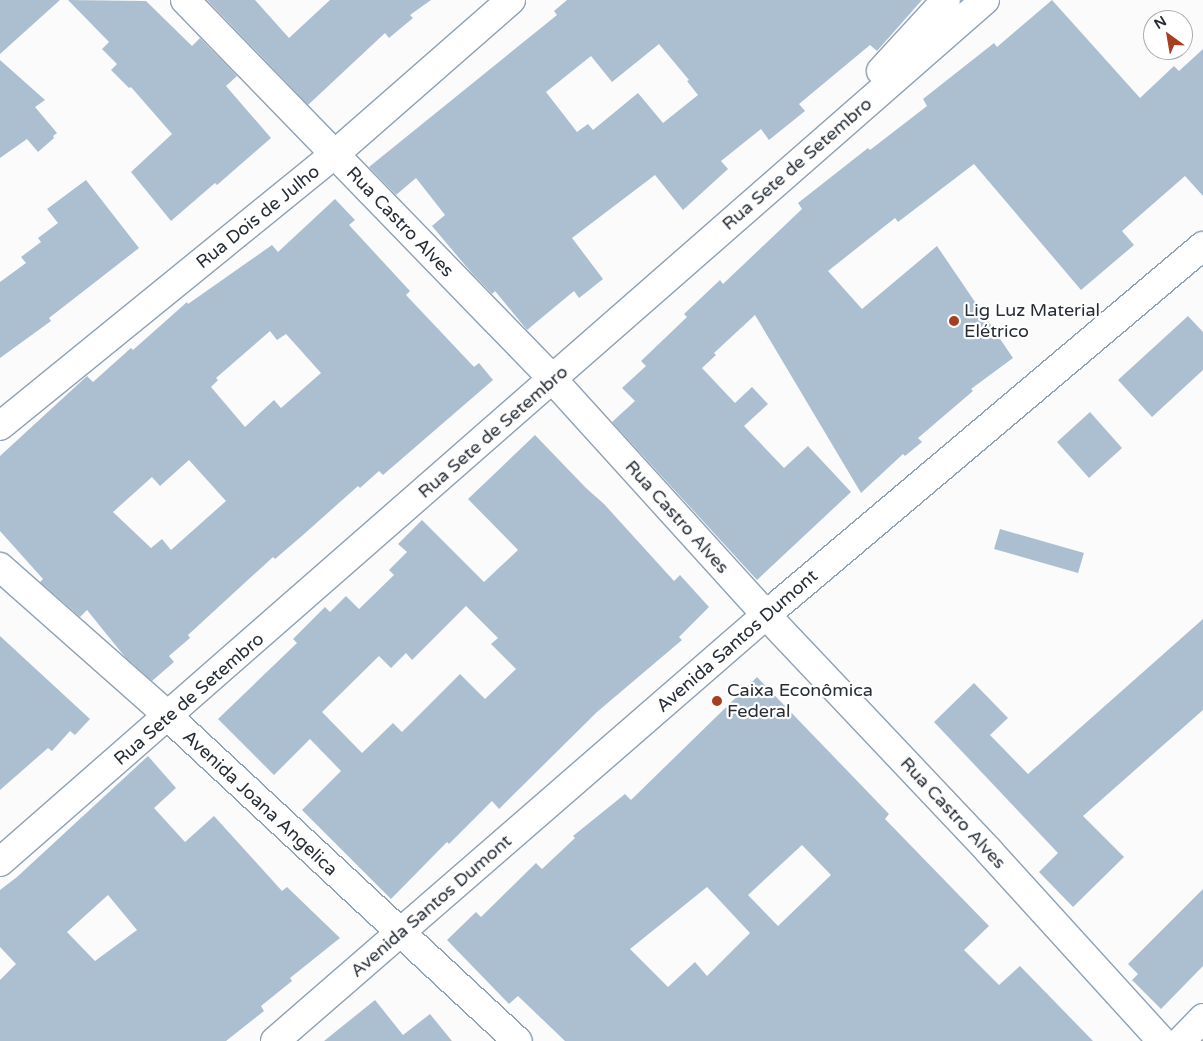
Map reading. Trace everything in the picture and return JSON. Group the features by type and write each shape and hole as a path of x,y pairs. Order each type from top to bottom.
{"street":[{"name":"Rua Castro Alves","path":"184,0 548,376 766,615 988,850 1162,1041"},
{"name":"Rua Dois de Julho","path":"0,426 335,154 511,0"},
{"name":"Rua Sete de Setembro","path":"548,376 854,102 946,0"},
{"name":"Rua Sete de Setembro","path":"0,862 163,712 548,376 985,0"},
{"name":"Avenida Santos Dumont","path":"275,1041 766,615 1203,246"},
{"name":"Avenida Joana Angelica","path":"0,567 163,712 518,1041"},
{"name":"Rua Sete de Setembro","path":"0,840 163,712"},
{"path":"1181,1041 1203,1018"}],"building":[{"path":"0,0 60,0 0,54"},
{"path":"68,0 146,1 192,46 200,38 237,76 226,86 271,138 217,185 215,183 171,221 131,172 172,134 131,87 129,88 111,70 117,64 102,49 109,42"},
{"path":"207,0 255,0 289,38 330,0 431,0 410,15 413,18 389,38 385,33 308,105"},
{"path":"567,0 922,0 877,51 870,45 799,104 805,111 769,140 761,129 721,161 728,169 683,210 655,175 572,238 603,279 579,298 574,291 527,330 495,291 492,294 432,226 445,215 416,178 396,195 369,167 557,15 554,11","holes":["659,44 689,80 687,81 698,95 663,123 638,93 593,130 588,124 577,132 546,92 591,56 612,82"]},
{"path":"1052,0 1140,98 1174,66 1179,71 1203,49 1203,196 1185,176 1122,231 1134,245 1081,290 974,164 898,222 895,218 828,271 862,309 937,246 1013,358 971,389 973,391 918,438 922,442 905,456 903,454 861,493 755,315 714,353 716,355 702,368 735,403 752,387 768,404 744,426 784,468 808,446 851,492 757,580 612,422 635,401 622,388 646,366 641,361 687,317 684,314 720,280 723,284 802,209 798,203 868,148 870,150 927,106 923,99 994,43 997,47"},
{"path":"0,60 45,100 35,107 57,133 38,152 27,139 0,158"},
{"path":"86,180 139,248 49,318 51,321 0,358 0,282 26,263 21,257 41,242 38,238 58,223 47,209"},
{"path":"335,199 355,220 349,225 410,291 406,295 474,367 479,363 493,380 383,475 379,471 360,488 358,486 275,559 273,557 188,635 190,638 169,656 174,662 152,681 125,657 87,610 80,617 40,582 43,579 0,531 0,456 87,376 93,382 131,348 133,350 187,302 188,304 272,245 278,252","holes":["270,331 277,340 286,334 321,373 281,408 274,400 245,427 211,387 218,380 216,378","189,460 226,501 171,550 162,539 151,548 113,512 152,477 160,486"]},
{"path":"1188,316 1203,332 1203,370 1152,417 1118,380"},
{"path":"1090,412 1122,448 1089,478 1057,442"},
{"path":"535,435 604,504 674,581 680,575 709,607 679,637 682,640 597,712 499,809 492,801 449,844 447,842 391,899 302,810 341,771 310,739 274,775 218,719 297,643 293,639 325,607 330,612 346,596 359,609 394,575 389,570 407,552 398,544 422,520 484,582 518,550 468,499","holes":["466,606 498,638 491,644 516,669 485,699 460,674 402,732 393,723 362,753 322,712 379,656 391,668 406,653 412,660"]},
{"path":"1000,529 1084,553 1078,573 994,549"},
{"path":"1203,619 1203,710 1083,816 1124,857 1073,907 1039,872 1058,853 934,722 974,683 1008,718 990,735 1028,774"},
{"path":"0,636 90,719 75,735 70,731 52,751 48,748 0,790"},
{"path":"757,677 889,814 885,819 989,926 964,950 999,985 1020,966 1093,1041 565,1041 518,996 509,1004 447,940 476,912 481,917 536,863 542,869 575,838 573,836 625,794 631,800","holes":["802,845 831,875 778,926 748,895","707,887 750,933 707,976 695,962 668,987 630,949"]},
{"path":"148,756 176,788 154,808 185,842 214,816 282,891 287,887 340,938 290,978 292,981 261,1006 264,1011 226,1041 0,1041 0,980 16,964 0,947 0,890 17,877","holes":["108,895 137,930 95,961 67,932"]},
{"path":"1203,889 1203,966 1161,1009 1132,980 1138,974 1128,964"},
{"path":"375,1000 403,1035 430,1014 452,1041 324,1041"}],"place":[{"name":"Lig Luz Material Elétrico","path":"954,321"},
{"name":"Caixa Econômica Federal","path":"717,701"}]}
